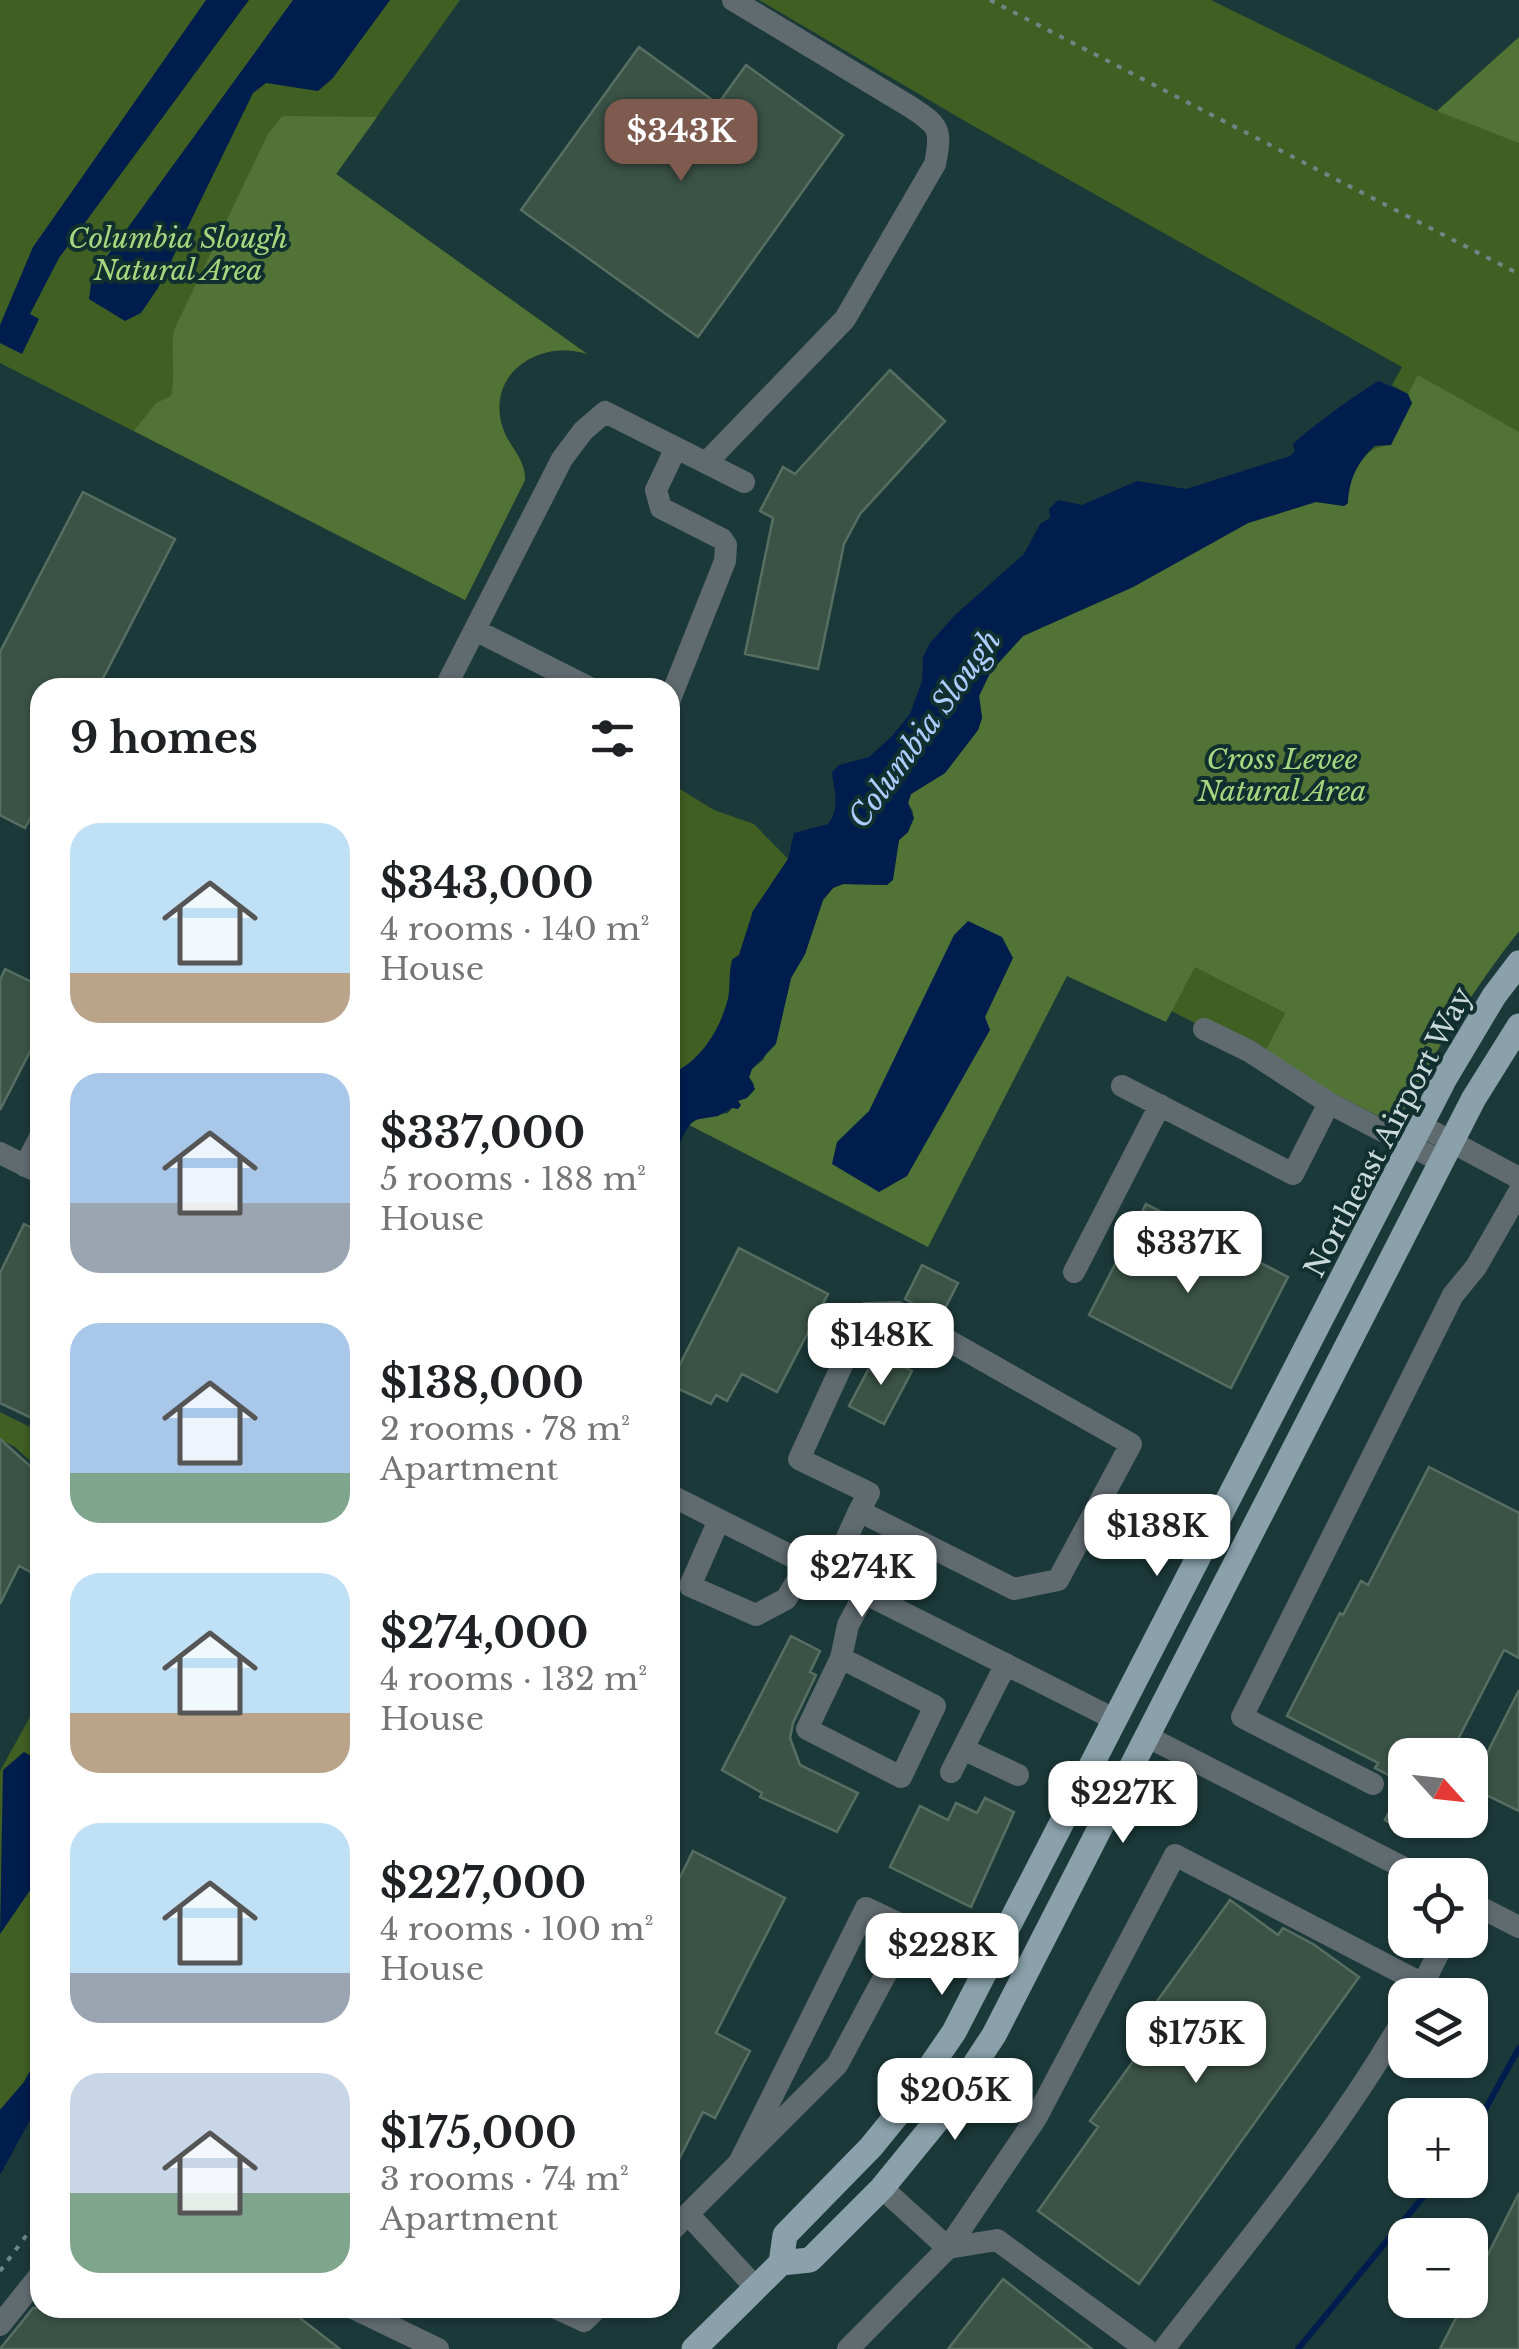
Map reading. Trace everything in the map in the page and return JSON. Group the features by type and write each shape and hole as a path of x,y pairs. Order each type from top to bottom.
{"main road":[{"name":"Northeast Airport Way","path":"694,2349 781,2263 786,2235 888,2126 954,2032 1415,1135 1470,1034 1519,962"},
{"name":"Northeast Airport Way","path":"781,2263 810,2260 882,2188 940,2117 994,2034 1447,1152 1489,1072 1519,1026"},
{"path":"1116,1720 1148,1736"}],"street":[{"path":"706,463 846,319 935,164 940,136 932,121 733,0"},
{"path":"451,678 562,458 582,431 605,412 744,482"},
{"path":"676,448 656,490 661,508 722,539 726,545 725,561 678,678"},
{"path":"475,630 570,678"},
{"path":"1204,1030 1249,1051 1329,1102 1519,1178"},
{"path":"1122,1086 1293,1174 1329,1102"},
{"path":"1074,1272 1160,1105"},
{"path":"0,1153 30,1169"},
{"path":"1373,1784 1242,1718 1453,1295 1476,1267 1519,1192"},
{"path":"830,1575 859,1512 869,1493 799,1459 866,1313 898,1312 1131,1444 1058,1580 1014,1589 859,1512"},
{"path":"680,1499 1116,1720"},
{"path":"719,1520 690,1586 756,1614 786,1599 808,1563"},
{"path":"841,1658 936,1706 901,1777 807,1729 841,1658 848,1626 866,1593"},
{"path":"951,1772 1006,1664"},
{"path":"1148,1736 1388,1860"},
{"path":"963,1749 1018,1775"},
{"path":"848,2349 948,2248 1036,2118 1174,1855 1400,1978"},
{"path":"680,2222 838,2065 910,1929 866,1908 740,2160"},
{"path":"1488,1911 1519,1926"},
{"path":"1164,2349 1308,2163 1388,2045"},
{"path":"882,2188 948,2248"},
{"path":"688,2214 756,2288"},
{"path":"948,2248 997,2240 1146,2349"},
{"path":"0,2325 30,2288"},
{"path":"374,2318 438,2349"}],"path":[{"path":"990,0 1519,274"},
{"path":"0,2270 30,2230"}],"green space":[{"name":"Columbia Slough Natural Area","path":"0,0 460,0 336,174 587,354 570,350 537,355 511,374 503,387 499,404 501,422 522,464 525,480 465,600 0,363"},
{"name":"Cross Levee Natural Area","path":"759,0 1211,0 1437,111 1508,47 1519,43 1519,931 1480,980 1449,1029 1285,1013 1262,1057 898,872 1408,394 1392,385 1402,367 970,124"},
{"path":"1519,37 1519,143 1437,111 1508,47"},
{"path":"282,116 377,117 336,174 587,354 570,350 537,355 511,374 503,387 499,404 501,422 522,464 525,480 465,600 134,431 156,403 171,396 174,330 268,134"},
{"name":"Cross Levee Natural Area","path":"1418,375 1519,432 1519,931 1453,1025 1396,1125 1262,1057 1285,1013 1195,967 1166,1022 1067,976 928,1247 689,1125 701,1117 728,1113 753,1092 754,1084 749,1077 778,1032 791,978 805,954 823,900 833,888 843,884 887,885 899,840 908,832 913,812 908,803 911,794 945,773 978,730 982,718 979,696 991,671 1023,636 1133,587 1248,523 1316,502 1345,506 1358,464 1371,451 1391,445 1412,403 1408,394"},
{"path":"680,789 714,810 754,824 788,859 753,911 739,956 732,959 728,999 720,1022 699,1054 681,1069"},
{"path":"0,1412 30,1427 30,1461 15,1447 0,1439"},
{"path":"30,1717 30,2071 0,2110 0,1771"}],"water":[{"path":"206,0 249,0 59,258 30,314 39,319 22,354 0,343 0,325 33,247"},
{"path":"293,0 390,0 333,78 318,91 266,83 253,93 158,288 141,313 125,321 89,299 92,277"},
{"path":"1379,381 1408,394 1412,403 1391,445 1375,446 1359,465 1348,503 1344,506 1316,502 1248,523 1133,587 1023,636 991,671 979,696 982,718 978,730 945,773 911,794 908,803 914,818 899,840 893,880 887,885 843,884 833,888 823,900 805,954 791,978 776,1044 749,1077 755,1089 738,1101 738,1109 694,1120 680,1143 680,1069 699,1054 720,1022 728,999 733,959 739,955 753,911 788,859 794,833 828,824 836,799 832,772 839,765 869,757 910,714 930,643 955,615 1024,554 1040,524 1050,518 1049,509 1058,500 1082,505 1137,481 1186,489 1290,456 1295,451 1293,445"},
{"path":"968,921 1002,937 1013,958 985,1017 990,1030 907,1176 879,1192 832,1164 837,1142 869,1111 954,935"},
{"path":"24,1752 30,1755 30,1890 0,1934 3,1770"},
{"path":"30,2071 30,2120 0,2175 0,2110"}],"building":[{"path":"639,47 718,104 746,65 843,135 698,337 521,210"},
{"path":"890,370 945,421 860,514 844,544 818,669 745,654 773,518 760,511 783,467 795,474"},
{"path":"83,492 175,539 103,678 30,678 30,819 25,828 0,815 0,652"},
{"path":"5,969 30,981 30,1052 0,1110 0,980"},
{"path":"1146,1204 1288,1277 1231,1388 1089,1315"},
{"path":"24,1224 30,1227 30,1417 0,1403 0,1273"},
{"path":"739,1248 828,1294 777,1392 742,1374 727,1401 716,1395 711,1404 680,1390 680,1364"},
{"path":"922,1265 958,1283 940,1318 905,1299"},
{"path":"877,1353 912,1371 884,1424 849,1406"},
{"path":"0,1439 30,1466 30,1572 19,1566 0,1604"},
{"path":"1429,1467 1519,1513 1519,1658 1504,1650 1459,1738 1388,1738 1388,1775 1375,1768 1378,1763 1287,1716 1340,1613 1343,1615 1361,1581 1368,1585"},
{"path":"791,1636 820,1651 810,1672 816,1675 790,1738 800,1765 858,1793 837,1832 760,1797 762,1793 722,1770"},
{"path":"1519,1690 1519,1811 1488,1796 1488,1751"},
{"path":"985,1798 1014,1812 971,1907 890,1867 920,1806 948,1820 956,1803 977,1813"},
{"path":"693,1851 785,1898 716,2033 750,2051 715,2118 703,2112 680,2157 680,1877"},
{"path":"1230,1900 1278,1935 1283,1928 1359,1977 1139,2284 1038,2211 1098,2127 1090,2121 1150,2038 1137,2029"},
{"path":"1519,2193 1519,2349 1440,2349 1456,2318 1488,2318 1488,2254"},
{"path":"1003,2279 1092,2349 948,2349"},
{"path":"30,2312 30,2318 300,2318 340,2349 0,2349"}],"waterway":[{"name":"Columbia Slough","path":"1488,2104 1519,2048"},
{"name":"Columbia Slough","path":"1298,2349 1422,2198"}]}
